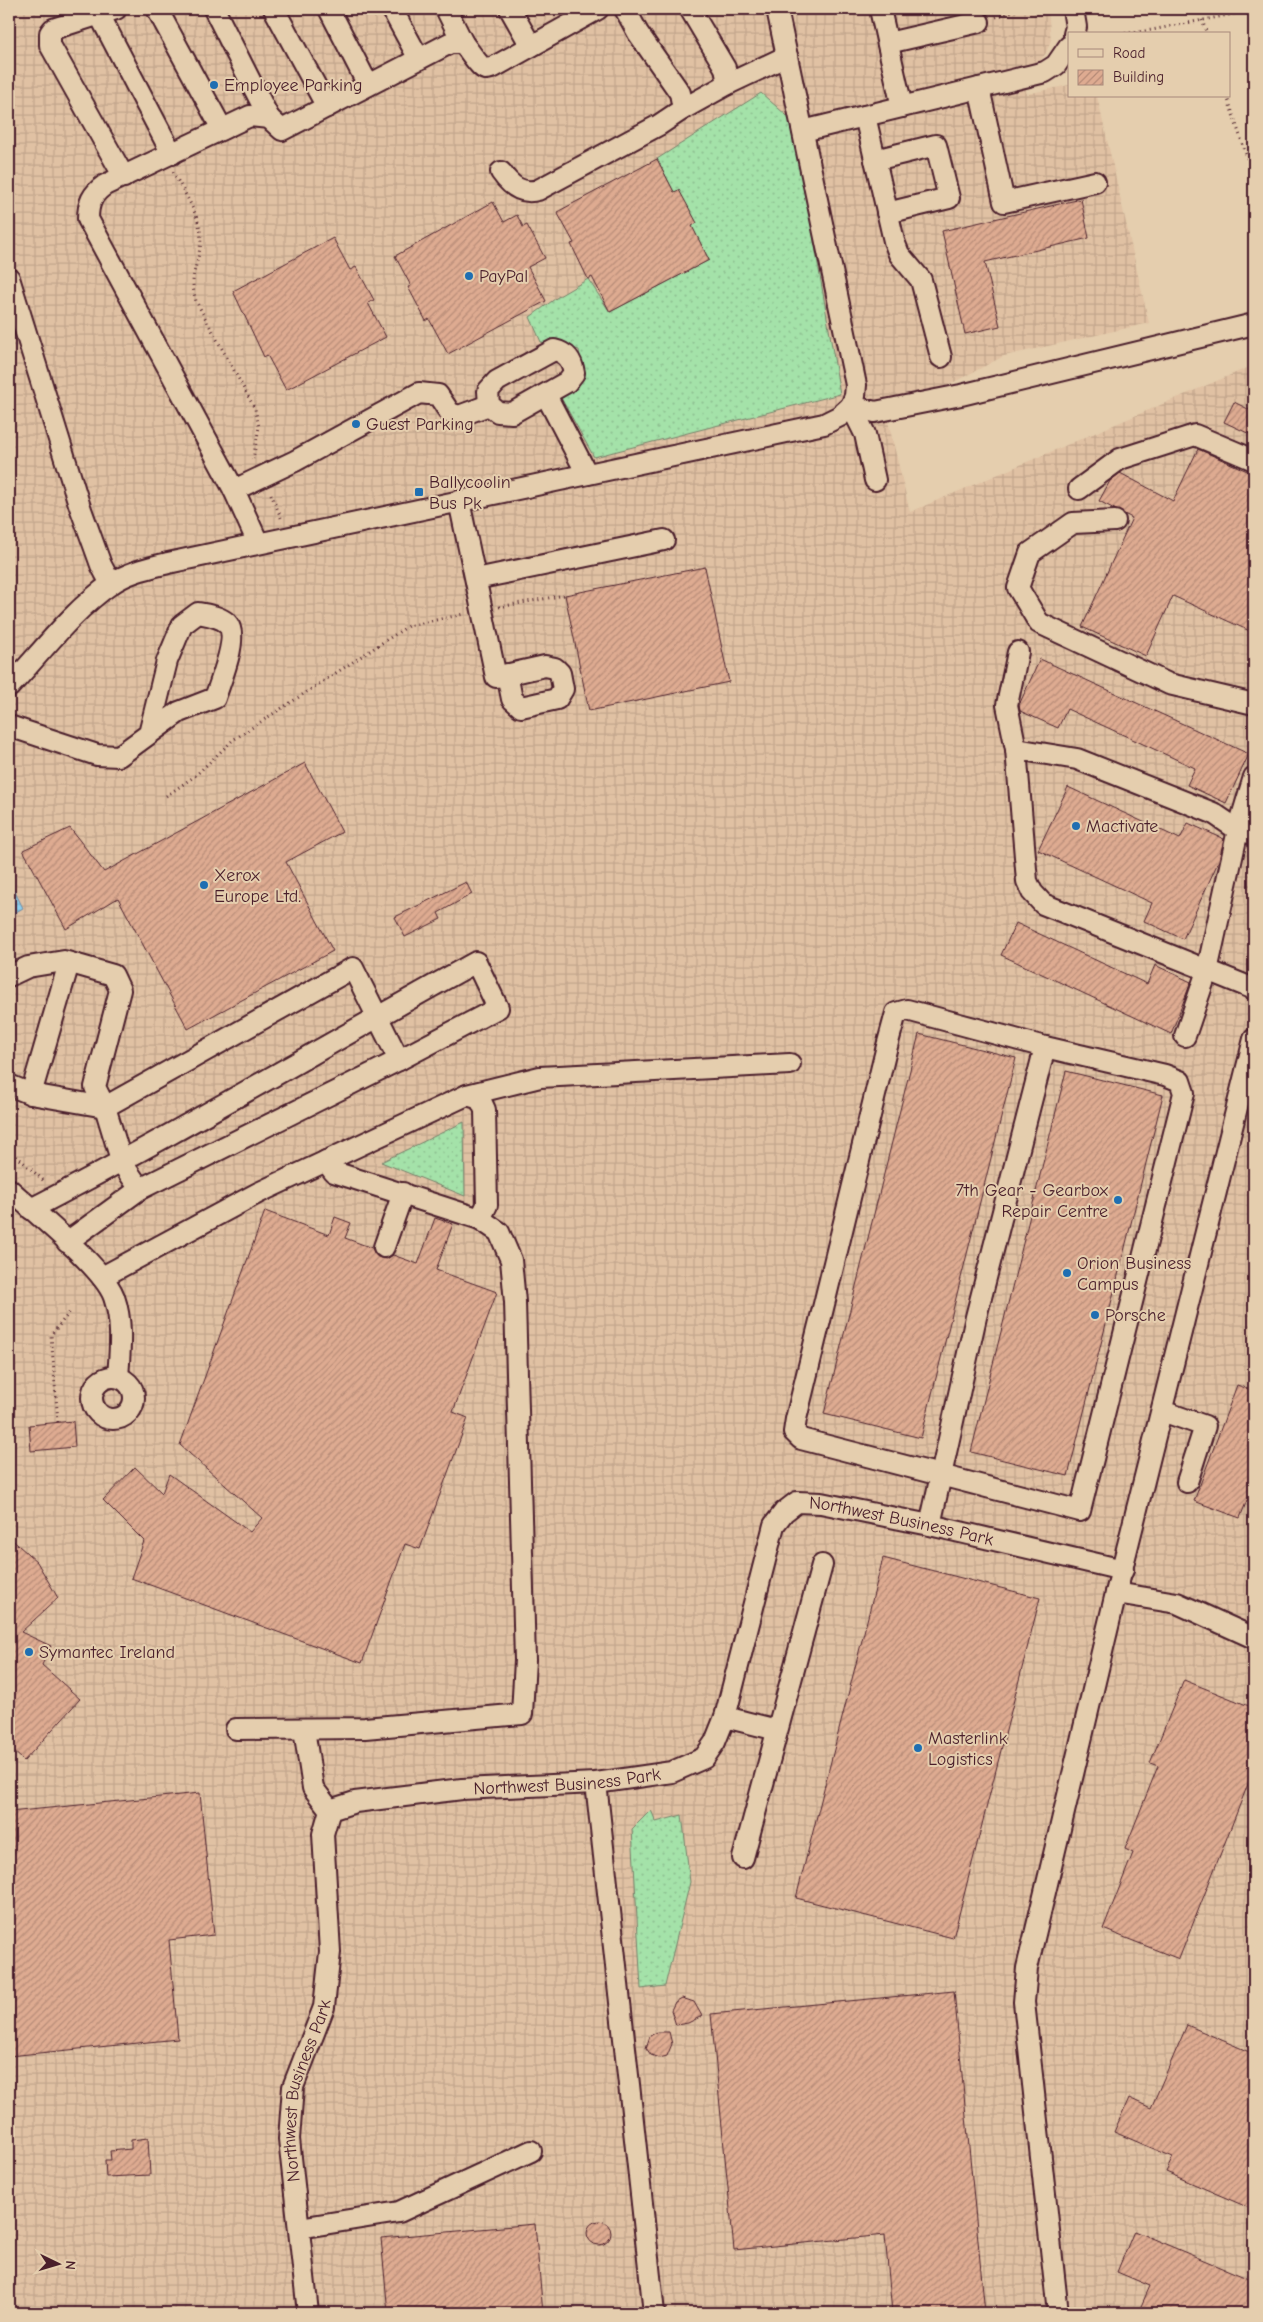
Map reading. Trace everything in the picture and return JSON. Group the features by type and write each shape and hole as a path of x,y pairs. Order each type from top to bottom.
{"street":[{"path":"157,9 222,129"},
{"path":"214,9 269,118 282,130 450,43 463,43"},
{"path":"274,9 327,107"},
{"path":"329,9 368,85"},
{"path":"392,9 419,59"},
{"path":"446,9 463,43 474,55 480,67 485,69 494,67 531,46 571,15 598,9"},
{"path":"510,9 531,46"},
{"path":"625,9 638,32 680,93 683,109"},
{"path":"690,9 725,68 728,84"},
{"path":"9,688 73,617 111,584 132,573 168,562 824,424 840,416 851,406 855,396 856,385 777,9"},
{"path":"880,9 902,107"},
{"path":"1073,9 1076,28 1075,32"},
{"path":"124,177 50,45 49,38 53,29 107,11 168,156"},
{"path":"888,43 979,22"},
{"path":"803,131 1045,72 1056,65 1068,47"},
{"path":"501,172 509,184 520,190 529,192 538,190 659,125 728,84 787,56"},
{"path":"979,88 1004,202 1095,182"},
{"path":"258,543 234,490 88,219 88,205 96,192 222,129 250,116 269,118"},
{"path":"865,116 887,213 899,254 922,280 940,357"},
{"path":"875,160 936,144 949,198 887,213"},
{"path":"9,278 80,504 101,565 111,584"},
{"path":"851,406 875,412 961,395 1254,324"},
{"path":"554,350 562,352 569,358 574,373 567,382 546,395 512,413 498,412 489,405 488,391 497,381 554,350"},
{"path":"234,490 295,461 419,393 438,394 450,414 459,416 489,405"},
{"path":"546,395 588,474"},
{"path":"851,406 865,434 875,480"},
{"path":"1079,489 1120,459 1195,435 1254,460"},
{"path":"459,501 496,677 507,674"},
{"path":"1114,521 1074,523 1030,553 1018,588 1039,623 1169,684 1254,704"},
{"path":"476,579 664,540"},
{"path":"9,726 97,755 119,756 149,734 179,712 215,698 233,638 229,624 219,618 198,613 182,626 167,661 149,734"},
{"path":"1018,652 1007,705 1016,749 1027,881 1032,892 1044,904 1208,972 1254,989"},
{"path":"1016,749 1077,759 1213,813 1246,832"},
{"path":"1185,1036 1208,972 1246,832 1254,777"},
{"path":"9,976 28,967 64,962 113,975 120,990 95,1087 105,1107 122,1163 140,1188"},
{"path":"31,1209 122,1163 376,1017 476,962 498,1008 399,1060 140,1188 67,1242"},
{"path":"31,1094 69,963"},
{"path":"9,1086 31,1094 105,1107 352,968 399,1060"},
{"path":"907,1010 1045,1047 1165,1075 1180,1081 1184,1093 1080,1511 940,1476 801,1439 794,1432 797,1411 896,1013 907,1010"},
{"path":"1058,2313 1024,2002 1027,1968 1116,1593 1254,1039"},
{"path":"930,1525 976,1317 1045,1047"},
{"path":"102,1277 258,1193 467,1095 540,1078 790,1064"},
{"path":"467,1095 480,1099 485,1110 486,1206 480,1220"},
{"path":"236,1729 365,1728 522,1714 525,1660 515,1302 511,1260 499,1232 480,1220 404,1193 334,1172 326,1161"},
{"path":"9,1189 102,1277 114,1295 121,1328 118,1377"},
{"path":"384,1247 404,1193"},
{"path":"1162,1411 1205,1426 1187,1482"},
{"name":"Northwest Business Park","path":"308,2313 289,2139 293,2087 324,2007 330,1952 323,1834 330,1810 355,1802 462,1789 596,1783 672,1772 704,1758 715,1742 726,1717 774,1525 784,1512 798,1502 821,1503 930,1525 1123,1570"},
{"path":"743,1858 822,1565"},
{"path":"1116,1593 1177,1602 1254,1638"},
{"path":"726,1717 778,1730"},
{"path":"304,1729 313,1788 330,1810"},
{"path":"596,1783 654,2313"},
{"path":"299,2228 398,2212 531,2151"}],"path":[{"path":"1136,32 1254,10"},
{"path":"1202,20 1206,32"},
{"path":"1228,98 1254,179"},
{"path":"168,156 199,226 200,247 194,264 192,287 196,301 255,410 259,427 253,451 253,461 277,505 288,537"},
{"path":"166,796 196,776 233,740 408,626 565,595"},
{"path":"9,1148 60,1195"},
{"path":"58,1422 51,1335 70,1312"}],"shaded area":[{"path":"9,9 1048,9 1051,40 1046,53 1039,62 1022,68 1027,94 1068,85 1068,98 1097,98 1149,323 1004,356 887,417 910,512 1254,365 1254,2313 9,2313"}],"green space":[{"path":"761,93 794,122 840,394 594,457 561,398 582,374 579,350 558,344 541,342 530,317 559,296 588,279 610,312 709,260 657,159"},
{"path":"464,1122 465,1196 381,1162"},
{"path":"651,1810 656,1822 682,1815 690,1882 665,1986 641,1989 632,1829"}],"water":[{"path":"9,880 23,908 9,916"}],"building":[{"name":"PayPal","path":"657,159 674,192 679,190 697,223 692,226 709,260 610,312 592,277 588,279 571,244 574,243 557,212"},
{"path":"1081,199 1089,238 985,262 1000,326 965,334 942,231"},
{"name":"PayPal","path":"493,202 504,222 517,215 523,227 527,225 545,258 528,267 546,301 448,354 429,319 426,321 408,287 411,286 395,256"},
{"path":"333,238 350,270 356,267 374,300 368,303 386,337 286,390 267,355 264,357 233,291"},
{"path":"1234,402 1254,412 1254,436 1224,422"},
{"path":"1198,449 1254,474 1254,633 1173,596 1146,656 1082,627 1132,518 1099,501 1110,481 1120,473 1173,501"},
{"path":"705,567 729,682 589,711 565,595"},
{"path":"1040,659 1249,754 1226,803 1187,785 1195,768 1067,709 1058,728 1020,711 1019,705"},
{"name":"Xerox Europe Ltd.","path":"305,763 342,832 286,862 333,951 188,1029 118,898 66,929 23,850 70,828 104,872"},
{"path":"1068,787 1180,839 1188,823 1224,839 1219,860 1183,939 1144,921 1152,903 1038,850"},
{"path":"466,882 472,894 438,913 441,919 405,937 395,917"},
{"path":"1016,923 1147,984 1155,965 1191,982 1171,1034 1001,955"},
{"path":"919,1034 1016,1058 921,1438 824,1414"},
{"name":"Orion Business Campus","path":"1066,1071 1163,1095 1068,1476 971,1452"},
{"path":"265,1211 329,1235 335,1217 351,1223 345,1238 372,1248 380,1258 387,1259 393,1255 418,1264 435,1218 453,1224 436,1270 497,1292 453,1412 468,1418 420,1549 405,1544 362,1663 131,1578 144,1541 103,1500 135,1467 162,1493 169,1474 250,1532 262,1518 180,1445"},
{"path":"1237,1385 1254,1391 1254,1503 1247,1500 1240,1518 1194,1501"},
{"path":"73,1421 75,1447 31,1451 29,1425"},
{"name":"Symantec Ireland","path":"9,1537 37,1562 58,1598 21,1632 51,1646 42,1665 80,1699 24,1761 9,1747"},
{"name":"Masterlink Logistics","path":"883,1558 1040,1598 953,1938 796,1898"},
{"path":"1184,1680 1254,1708 1254,1769 1179,1959 1103,1929 1133,1853 1125,1849 1158,1766 1150,1763"},
{"path":"200,1793 214,1935 169,1940 178,2039 9,2056 9,1812"},
{"path":"954,1991 985,2313 892,2313 885,2235 734,2250 711,2014"},
{"path":"682,1998 694,2002 702,2016 688,2023 676,2025 671,2010 675,2002"},
{"path":"1187,2025 1254,2054 1254,2210 1166,2172 1173,2157 1114,2132 1129,2098 1151,2108"},
{"path":"657,2032 669,2032 672,2044 667,2056 659,2058 651,2055 646,2048 650,2036"},
{"path":"148,2138 150,2175 106,2177 105,2160 111,2160 110,2151 131,2149 131,2140"},
{"path":"599,2221 604,2222 610,2228 610,2238 604,2244 599,2245 594,2244 588,2238 587,2233 588,2228 594,2222"},
{"path":"535,2224 543,2313 388,2313 381,2238"},
{"path":"1134,2231 1254,2281 1254,2313 1138,2313 1150,2286 1117,2272"}],"place":[{"name":"Employee Parking","path":"214,85"},
{"name":"PayPal","path":"469,276"},
{"name":"Guest Parking","path":"356,424"},
{"name":"Ballycoolin Bus Pk","path":"419,492"},
{"name":"Mactivate","path":"1076,826"},
{"name":"Xerox Europe Ltd.","path":"204,885"},
{"name":"7th Gear - Gearbox Repair Centre","path":"1118,1200"},
{"name":"Orion Business Campus","path":"1067,1273"},
{"name":"Porsche","path":"1095,1315"},
{"name":"Symantec Ireland","path":"29,1652"},
{"name":"Masterlink Logistics","path":"918,1748"}]}
